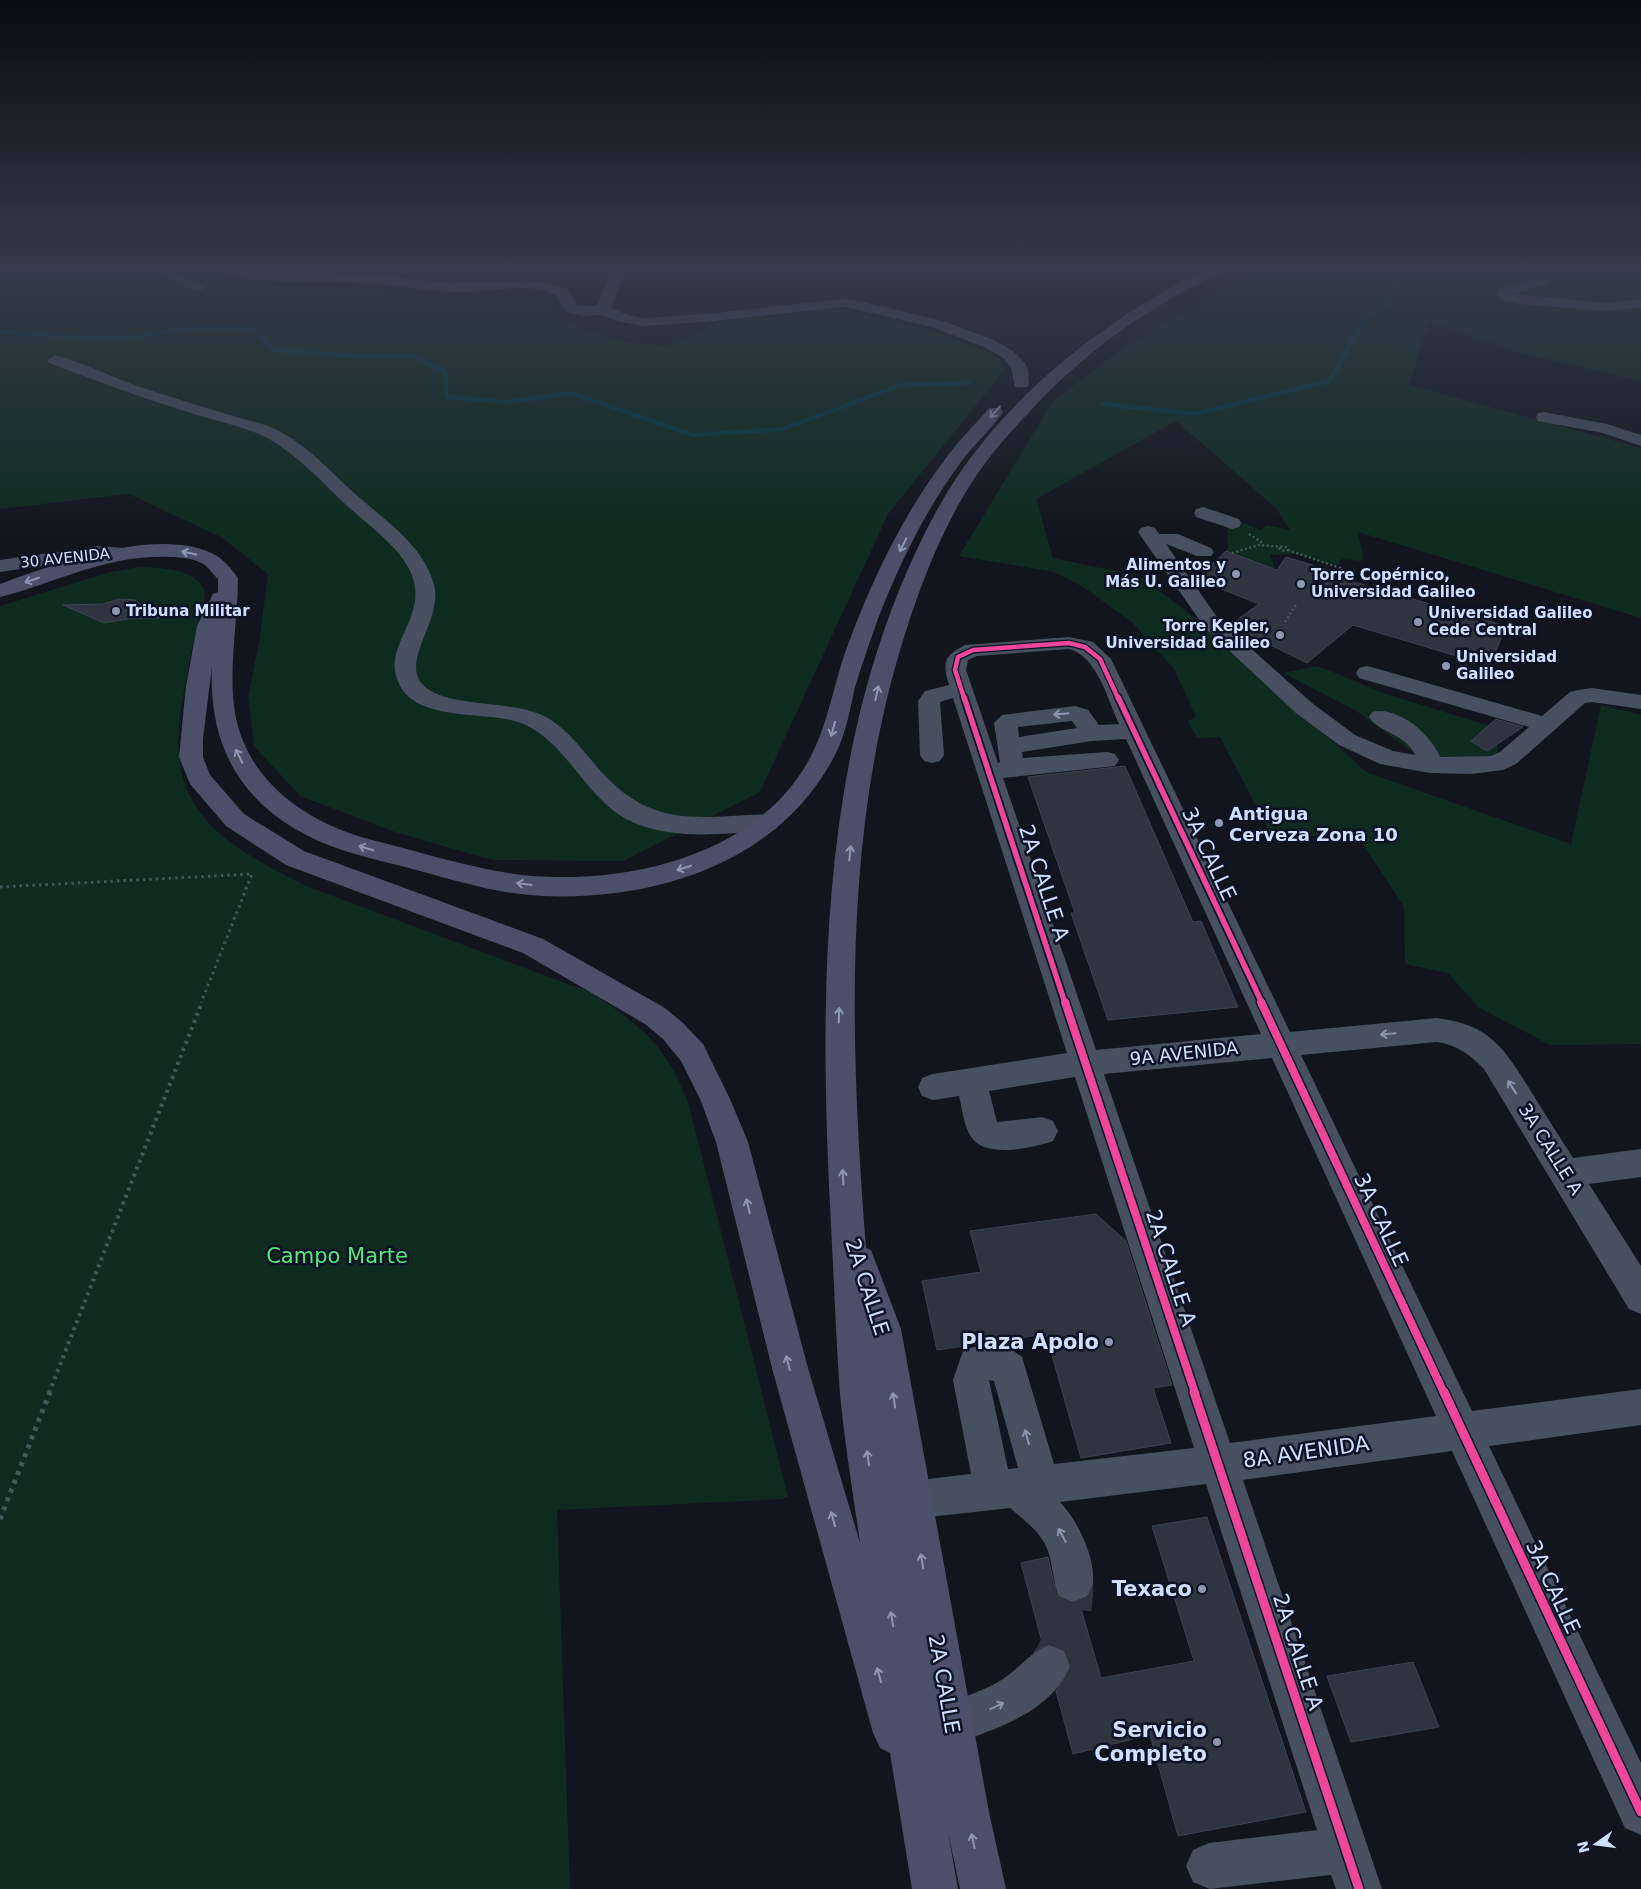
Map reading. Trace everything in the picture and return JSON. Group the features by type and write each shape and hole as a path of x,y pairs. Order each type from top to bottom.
{"main road":[{"path":"0,590 90,562 130,553 164,550 194,554 216,563 228,578 222,699 228,730 237,754 256,786 297,820 327,835 370,849 502,881 541,886 588,886 630,882 693,866 729,848 767,823 787,806 812,775 824,755 848,672 881,588 916,520 950,465 1012,394 1052,358"},
{"path":"847,1226 838,1046 846,880 860,774 892,633 904,601 947,509 968,474 1022,409 1079,358"},
{"path":"228,578 208,626 191,738 192,757 199,778 235,820 295,858 533,946 655,1016 673,1031 692,1053 715,1098 732,1142 792,1377 926,1840"},
{"name":"2A CALLE","path":"847,1226 883,1329 911,1500 982,1889"},
{"name":"2A CALLE","path":"847,1226 859,1400 935,1889"}],"street":[{"path":"1012,358 1018,364 1012,394"},
{"path":"55,360 134,390 273,434 289,444 360,509 392,534 417,566 424,584 426,608 406,652 404,664 413,688 424,696 450,704 515,713 535,721 551,732 587,772 624,808 646,817 673,824 702,826 767,823"},
{"path":"1544,417 1607,429 1641,441"},
{"path":"1203,512 1232,523"},
{"path":"1204,552 1171,538 1151,536 1212,624 1304,708 1355,743 1388,758 1430,765 1471,766 1495,764 1508,758 1578,697 1592,695 1641,702"},
{"name":"30 AVENIDA","path":"0,566 98,552 130,553"},
{"name":"3A CALLE","path":"958,672 973,650 983,649 1069,644 1086,647 1100,659 1641,1812"},
{"path":"932,755 929,701 958,672"},
{"name":"2A CALLE A","path":"958,672 1005,762 1086,1063 1352,1869"},
{"path":"1366,673 1547,725"},
{"path":"1380,716 1418,740 1426,748 1430,765"},
{"path":"1005,762 1092,733 1134,731"},
{"path":"1005,762 1107,760"},
{"name":"9A AVENIDA","path":"933,1087 1086,1063 1280,1043 1437,1030"},
{"name":"3A CALLE A","path":"1437,1030 1458,1032 1475,1041 1495,1060 1641,1297"},
{"path":"971,1081 982,1127 989,1135 1000,1136 1042,1131"},
{"path":"1566,1173 1641,1163"},
{"name":"8A AVENIDA","path":"911,1500 1218,1464 1641,1407"},
{"path":"1016,1487 1054,1521 1066,1542 1073,1582"},
{"path":"951,1723 1000,1706 1039,1678 1049,1666"},
{"path":"1208,1866 1352,1869"}],"path":[{"path":"1232,553 1263,543 1279,548 1284,546 1288,550 1340,568 1342,575 1335,588 1343,590"},
{"path":"1285,622 1296,605"},
{"path":"0,887 252,874 0,1519"}],"green space":[{"path":"0,358 995,358 1006,368 888,514 760,792 623,861 492,860 395,832 300,796 254,746 248,697 260,637 268,574 221,537 129,494 0,509"},
{"path":"1109,358 1417,358 1409,385 1641,448 1641,618 1358,532 1363,556 1362,561 1342,559 1337,566 1293,554 1270,555 1275,569 1226,551 1228,547 1227,525 1236,520 1261,530 1267,525 1290,530 1276,508 1176,421 1036,499 1053,558 1139,576 1209,628 1366,772 1571,844 1601,705 1641,715 1641,1044 1550,1045 1478,1007 1448,973 1405,964 1404,907 1355,832 1274,840 1220,737 1197,738 1188,721 1196,717 1174,669 1133,623 1085,588 1054,572 959,556 1053,401"},
{"path":"1542,358 1641,358 1641,381"},
{"name":"Campo Marte","path":"140,567 167,569 185,573 193,577 205,590 185,685 178,740 181,769 189,793 201,813 217,831 257,860 304,885 592,993 625,1016 653,1042 672,1068 688,1101 788,1497 783,1497 784,1499 557,1510 570,1889 0,1889 0,606 110,572"},
{"path":"1318,666 1386,694 1500,729 1496,759 1447,763 1408,749 1355,710 1283,673"}],"building":[{"path":"1226,551 1277,570 1286,557 1339,573 1337,577 1506,626 1490,666 1353,625 1307,663 1230,625 1259,604 1196,579"},
{"path":"119,599 135,600 159,618 127,619 104,623 63,605 103,604"},
{"path":"1496,719 1523,727 1487,751 1471,741"},
{"path":"1125,766 1193,922 1201,921 1238,1007 1108,1020 1071,913 1075,913 1028,777"},
{"name":"Plaza Apolo","path":"1096,1214 1126,1241 1172,1385 1153,1388 1171,1443 1081,1458 1046,1334 937,1350 922,1281 981,1272 970,1231"},
{"path":"1207,1517 1306,1812 1178,1836 1150,1735 1073,1754 1056,1691 1072,1665 1065,1649 1050,1643 1043,1646 1021,1563 1048,1557 1057,1597 1072,1604 1079,1602 1101,1678 1194,1661 1152,1526"},
{"path":"1413,1662 1439,1727 1351,1742 1327,1676"}],"waterway":[{"path":"416,358 445,372 447,397 508,402 571,393 693,435 783,429 901,385 969,383"},
{"path":"1103,404 1194,414 1329,381 1342,358"}],"tunnel":[{"path":"1049,1666 1061,1646 1068,1626 1072,1605 1073,1582"}],"cycle path":[{"path":"1359,1889 955,670 958,657 973,650 1069,643 1085,647 1100,659 1641,1812"}],"place":[{"name":"Alimentos y Más U. Galileo","path":"1236,574"},
{"name":"Torre Copérnico, Universidad Galileo","path":"1301,584"},
{"name":"Tribuna Militar","path":"116,611"},
{"name":"Universidad Galileo Cede Central","path":"1418,622"},
{"name":"Torre Kepler, Universidad Galileo","path":"1280,635"},
{"name":"Universidad Galileo","path":"1446,666"},
{"name":"Antigua Cerveza Zona 10","path":"1219,823"},
{"name":"Plaza Apolo","path":"1109,1342"},
{"name":"Texaco","path":"1202,1589"},
{"name":"Servicio Completo","path":"1217,1742"}]}
